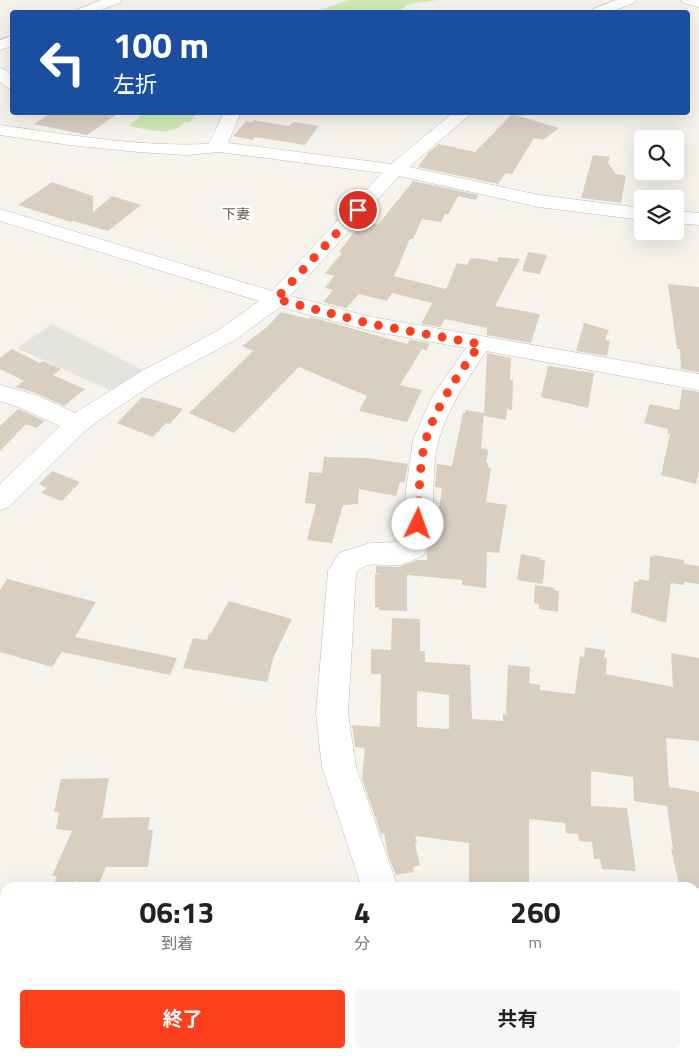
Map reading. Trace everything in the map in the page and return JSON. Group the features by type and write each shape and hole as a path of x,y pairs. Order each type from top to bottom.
{"street":[{"path":"84,8 114,0"},
{"path":"603,10 629,0"},
{"path":"688,0 699,3"},
{"path":"0,73 10,82"},
{"path":"219,147 219,140 226,130 232,115"},
{"path":"0,500 77,424 103,405 150,376 227,335 276,299 396,169 461,115"},
{"path":"0,130 69,140 139,147 194,150 219,147 230,150 396,169 540,201 634,213"},
{"path":"0,215 276,299 371,324 699,382"},
{"path":"684,218 699,219"},
{"path":"378,882 338,767 332,714 342,571 349,560 370,554 399,554 413,549 417,540 419,491 426,440 444,397 480,344"},
{"path":"0,393 26,401 77,424"}],"green space":[{"path":"348,0 438,0 409,4 401,10 320,10"},
{"path":"142,115 195,115 189,123 185,122 173,130 159,131 129,126"}],"shaded area":[{"path":"52,324 145,371 111,391 17,348"}],"building":[{"path":"48,115 116,115 87,135 34,124"},
{"path":"511,115 559,128 543,140 534,138 512,174 506,173 498,184 418,167 429,152 439,144 475,152"},
{"path":"254,120 288,126 294,122 319,126 305,145 255,137 252,140 233,136 246,121 252,122"},
{"path":"593,155 610,157 608,163 616,174 626,176 621,203 581,198"},
{"path":"413,181 478,195 476,200 458,196 448,215 445,214 441,222 422,219 413,239 410,239 394,276 446,289 457,263 467,265 470,259 477,258 497,262 498,257 520,259 495,306 540,314 531,343 487,335 487,328 445,319 440,327 421,324 432,303 392,293 387,301 359,294 346,308 323,302 333,290 325,288 334,276 325,273 342,253 339,252 355,231 367,221 378,225"},
{"path":"52,182 93,196 93,212 112,196 141,205 108,231 71,222 18,205"},
{"path":"528,252 547,255 540,274 522,271"},
{"path":"668,284 699,287 699,372 681,369 680,349 677,349"},
{"path":"281,312 309,319 311,317 407,344 410,340 430,343 426,351 422,349 400,385 422,390 407,422 359,411 367,396 299,367 234,433 189,413 253,351 242,346 267,327"},
{"path":"584,323 609,330 605,340 610,341 607,356 576,351"},
{"path":"12,349 40,363 43,361 61,369 53,375 85,389 64,406 36,393 15,387 24,381 0,369 0,358"},
{"path":"487,353 511,358 510,380 513,380 512,410 507,409 506,420 484,416"},
{"path":"548,366 594,373 588,408 541,397"},
{"path":"682,389 699,392 699,471 696,484 661,475 670,434 667,434 668,429 644,423 650,404 679,410"},
{"path":"142,397 183,409 170,424 166,423 153,437 117,423"},
{"path":"18,409 45,421 36,428 26,424 0,451 0,426"},
{"path":"466,410 484,413 481,448 487,449 486,463 491,468 486,502 507,505 499,553 487,552 486,588 462,585 462,580 407,575 407,611 379,610 379,607 375,607 375,574 382,573 376,573 376,566 399,567 417,560 427,560 427,551 433,529 436,529 442,488 435,487 437,464 452,466 463,413"},
{"path":"324,457 367,458 408,464 405,482 400,482 396,496 359,489 358,504 343,505 332,543 307,540 316,504 305,503 309,472 322,473"},
{"path":"52,471 80,482 62,501 41,493 47,488 39,484"},
{"path":"521,554 545,560 543,584 517,580"},
{"path":"653,555 684,560 684,564 699,566 699,584 684,582 684,585 671,583 666,623 631,612 634,581 638,582 639,579 649,581 650,556 653,557"},
{"path":"7,579 96,602 75,637 177,658 170,675 62,652 52,667 0,652 0,590"},
{"path":"535,585 555,588 554,590 559,591 558,612 539,609 539,604 534,603"},
{"path":"229,601 292,619 274,656 267,682 183,668 193,638 207,640 209,633 211,633"},
{"path":"392,618 420,619 420,651 425,651 425,662 470,665 472,719 503,721 503,714 506,714 508,665 530,667 529,683 540,685 540,690 575,694 580,656 584,657 585,647 605,650 604,658 607,658 606,674 673,687 671,653 699,658 699,741 666,738 669,787 699,792 699,882 679,882 671,849 673,849 667,806 634,801 633,777 591,771 591,806 627,808 636,871 602,869 600,859 594,859 592,842 579,841 578,834 566,833 565,823 529,819 529,882 469,882 469,843 415,836 420,865 413,867 414,872 396,875 388,855 384,833 381,834 362,778 365,748 355,747 352,725 380,727 381,674 371,674 371,649 391,650","holes":["417,691 449,695 449,729 417,727"]},
{"path":"109,778 102,818 150,817 148,830 153,830 148,867 106,867 100,882 55,882 57,876 52,876 72,831 56,829 59,812 54,812 61,779"}],"district":[{"name":"下妻","path":"236,213"}],"route":[{"path":"358,210 276,299 371,324 480,344 444,397 426,440 419,491 418,524"}]}
